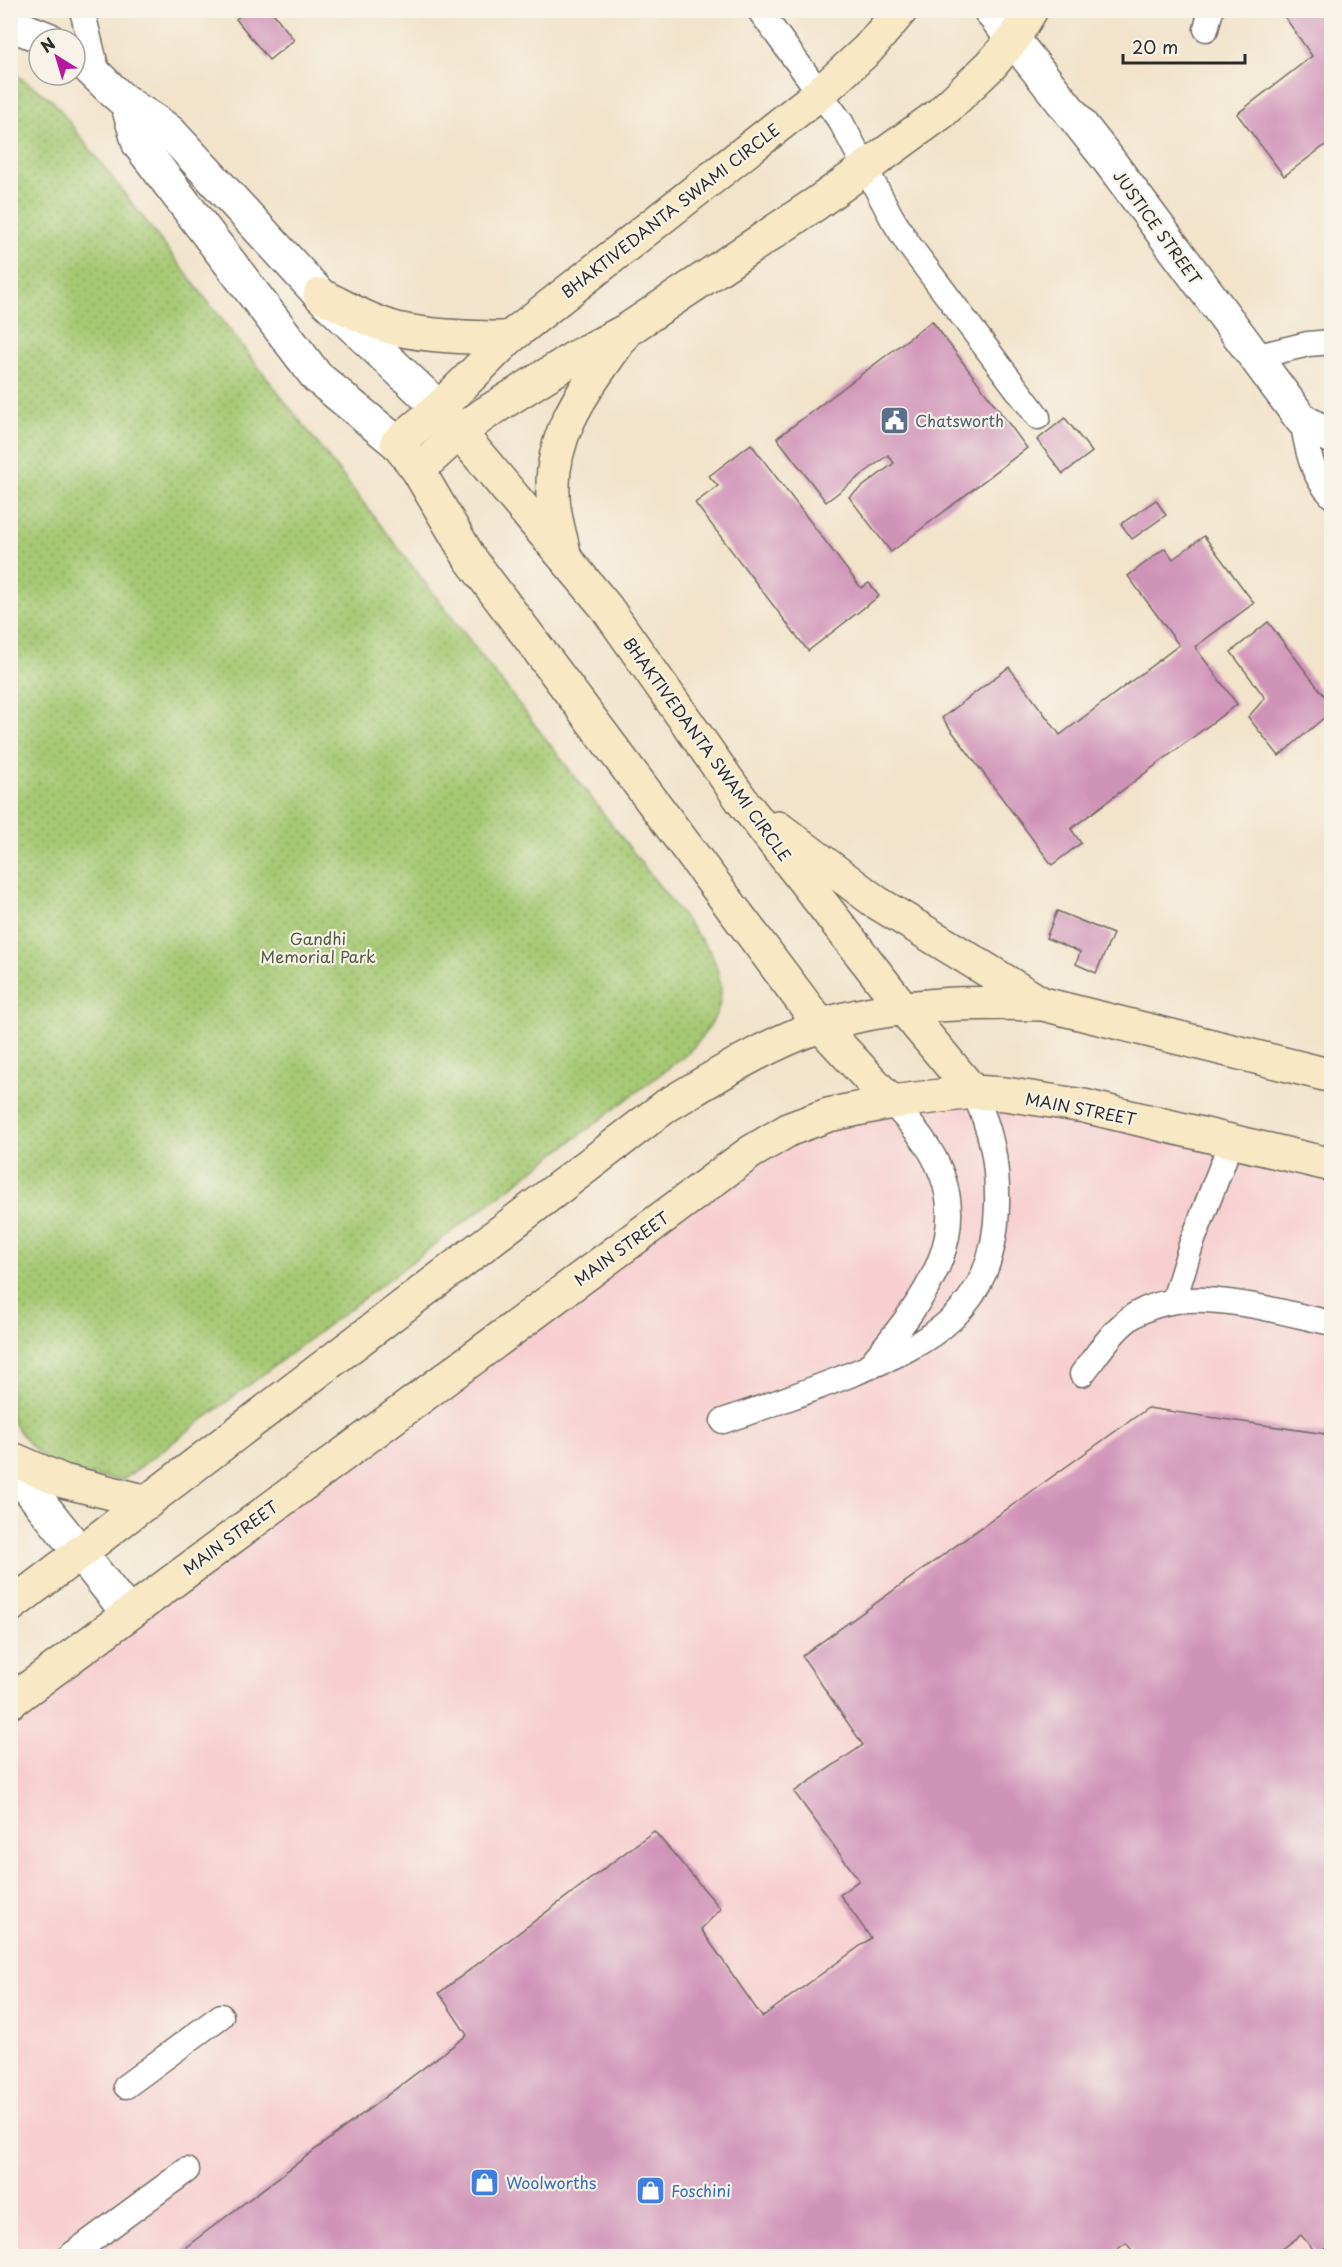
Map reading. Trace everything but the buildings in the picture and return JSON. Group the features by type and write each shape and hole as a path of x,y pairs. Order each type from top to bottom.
{"street":[{"name":"BHAKTIVEDANTA SWAMI CIRCLE","path":"397,443 450,420 509,338 821,92 868,49 901,10"},
{"name":"JUSTICE STREET","path":"990,10 1014,38 1302,420 1332,437"},
{"path":"418,470 450,420 565,364 627,330 867,167 941,113 991,65 1014,38 1031,10"},
{"path":"10,24 27,31"},
{"name":"BHAKTIVEDANTA SWAMI CIRCLE","path":"87,65 127,103 152,117 187,150 320,295 450,420 606,607 743,802 903,1008 973,1092"},
{"name":"BHAKTIVEDANTA SWAMI CIRCLE","path":"127,103 139,144 317,377 397,443 418,470 469,557 821,1026 891,1102"},
{"path":"320,295 366,318 396,328 453,336 509,338"},
{"path":"564,557 552,496 554,465 563,427 581,396 627,330"},
{"path":"743,802 876,902 1043,1004"},
{"path":"10,1606 666,1106 744,1059 821,1026 903,1008 996,1003 1043,1004 1332,1076"},
{"name":"MAIN STREET","path":"10,1702 751,1152 790,1129 828,1114 891,1102 973,1092 1005,1094 1084,1106 1332,1165"},
{"path":"10,1458 63,1481 148,1502"},
{"path":"10,1465 128,1613"}],"lane":[{"path":"82,10 84,27"},
{"path":"759,10 821,92 867,167 892,218 909,245 1038,417"},
{"path":"1254,357 1308,344 1332,342"},
{"path":"1302,420 1308,455 1317,477 1332,496"},
{"path":"723,1421 911,1350 939,1332 966,1305 982,1280 992,1247 997,1184 991,1133 973,1092"},
{"path":"868,1368 910,1317 930,1286 944,1254 950,1224 948,1200 941,1176 922,1139 891,1102"},
{"path":"1174,1300 1191,1245 1231,1142"},
{"path":"1082,1374 1123,1324 1144,1310 1174,1300 1212,1300 1332,1323"},
{"path":"126,2086 221,2016"},
{"path":"70,2256 187,2170"}],"shaded area":[{"path":"970,1094 1331,1167 1331,2256 11,2256 11,1705 790,1130"}],"green space":[{"name":"Gandhi Memorial Park","path":"11,71 27,82 27,87 33,87 53,101 711,953 717,969 721,996 714,1019 687,1054 123,1480 62,1473 29,1444 11,1420"}],"place":[{"name":"Chatsworth","path":"894,420"},
{"name":"Woolworths","path":"485,2182"},
{"name":"Foschini","path":"650,2190"}]}
